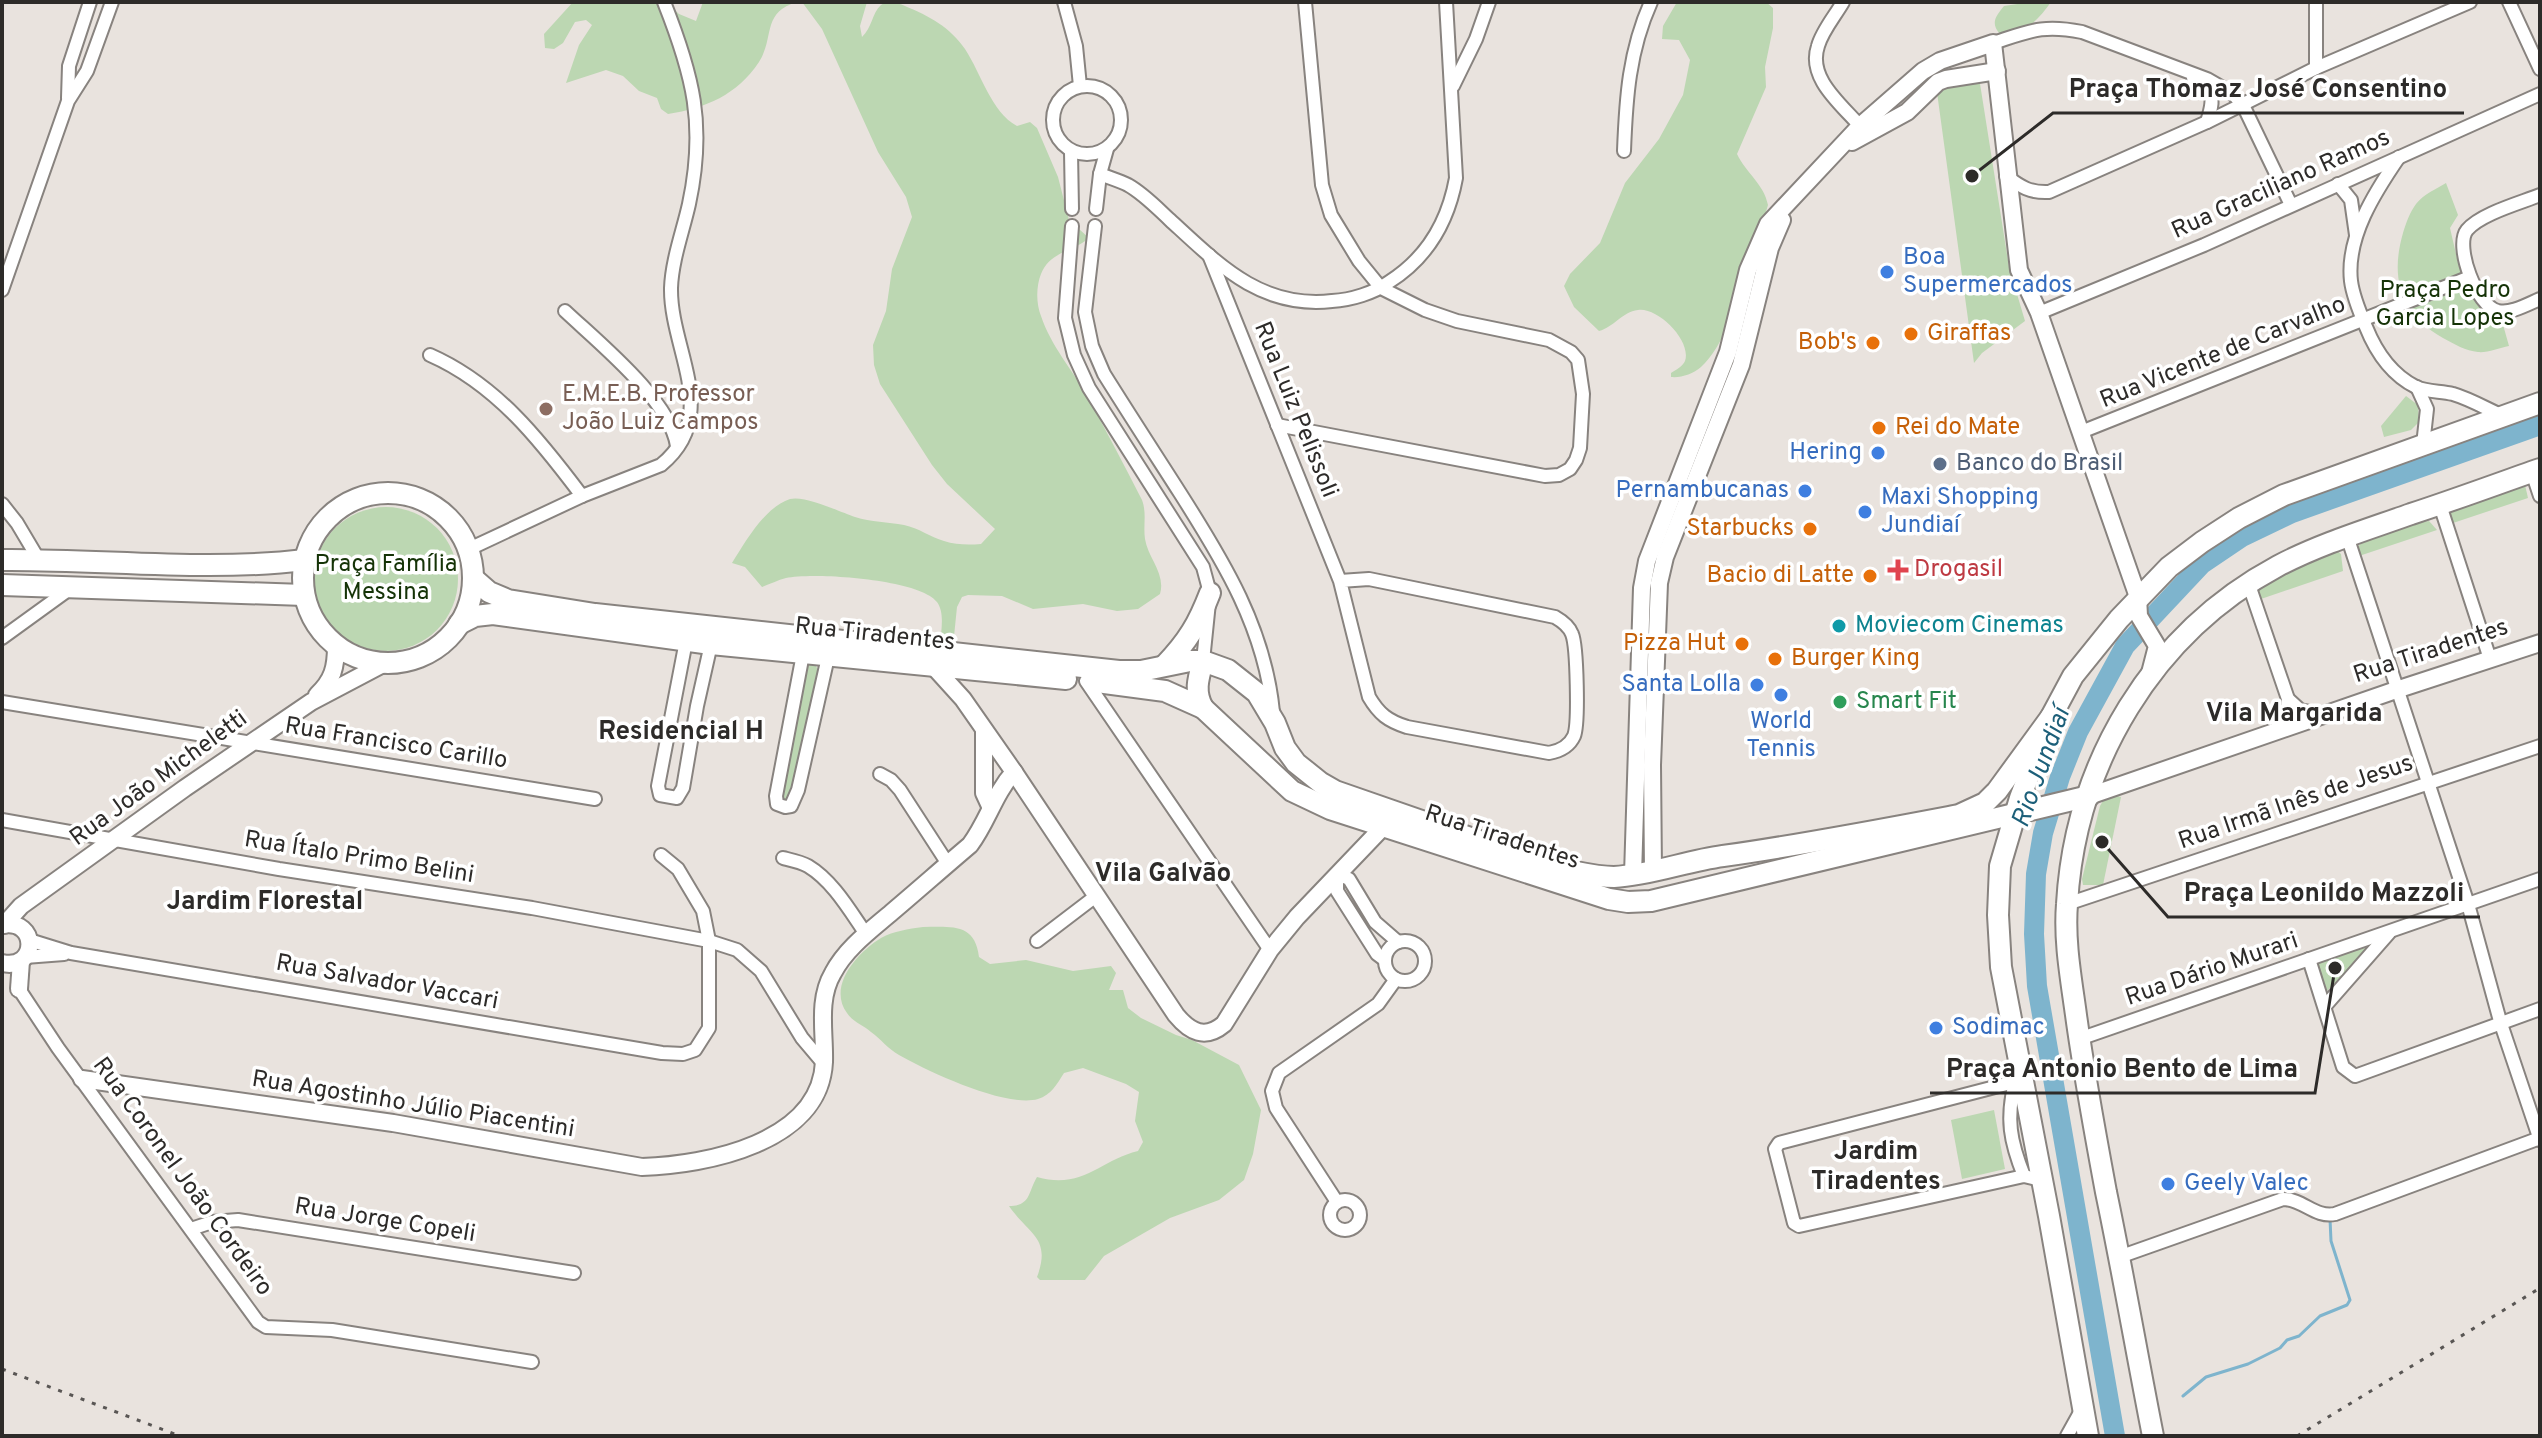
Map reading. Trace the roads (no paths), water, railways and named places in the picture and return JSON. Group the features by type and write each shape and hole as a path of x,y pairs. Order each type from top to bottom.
{"main road":[{"path":"2088,1436 2033,1178 2001,967 1998,915 2000,866 2051,717 2073,676 2169,567 2239,518 2329,477 2540,403"},
{"path":"2153,1436 2090,1111 2067,952 2067,904 2079,799 2118,722 2150,675 2187,634 2249,585 2278,566 2347,536 2536,470"},
{"path":"383,492 410,495 435,506 455,525 469,549 473,578 470,602 459,624 445,641 407,661 385,663 359,658 336,646 316,623 304,595 305,560 315,534 333,513 356,498 383,492"},
{"path":"2,560 249,565 305,560"},
{"name":"Rua Tiradentes","path":"473,578 489,592 508,600 595,614 1119,671 1141,671 1203,661 1228,670 1246,683 1265,705 1285,748 1296,763 1335,791 1560,869 1594,875 1641,877 1719,856 1781,848 1959,815 1985,803 1997,791 2051,717"},
{"path":"2,585 304,595"},
{"path":"1165,665 1196,628 1210,593"},
{"name":"Rua Tiradentes","path":"459,624 475,616 493,614 711,644 1165,691 1203,708 1292,791 1330,809 1609,899 1628,902 1651,901 2079,799"},
{"path":"1203,661 1197,689 1197,698 1203,708"},
{"path":"1228,729 1243,739 1259,740 1271,731 1275,723"},
{"path":"1691,891 1679,882 1682,871 1708,864 1719,856"},
{"path":"1609,899 1641,877 1651,901"}],"street":[{"path":"68,101 69,66 90,2"},
{"path":"2,290 68,101 87,71 112,2"},
{"path":"469,549 582,496 661,465 686,432 692,410 692,394 672,308 671,283 697,161 698,117 681,45 664,2"},
{"path":"1064,2 1076,46 1080,86"},
{"path":"1277,425 1545,476 1559,475 1570,469 1580,448 1581,368 1571,352 1549,340 1457,321 1425,310 1381,288 1343,238 1331,215 1322,185 1305,2"},
{"path":"1100,174 1130,186 1209,255 1249,284 1275,297 1306,304 1342,300 1381,288 1421,256 1438,233 1451,204 1456,178 1446,2"},
{"path":"1451,89 1476,39 1489,2"},
{"path":"1624,151 1631,57 1651,2"},
{"path":"1843,2 1818,46 1815,62 1819,77 1860,126"},
{"path":"2316,2 2316,68"},
{"path":"2006,176 2023,188 2049,192 2207,122 2316,68 2470,2"},
{"path":"2509,2 2540,69"},
{"path":"83,23 102,30"},
{"path":"1641,877 1642,588 1654,540 1728,352 1748,270 1768,224 1860,126 1923,71 1940,61 2039,28 2058,27 2082,32 2223,87 2243,105 2291,205"},
{"path":"1993,43 2019,270 2039,313 2081,432 2132,611 2157,646 2150,675"},
{"path":"2181,69 2210,92 2213,105 2207,122"},
{"path":"1923,71 1928,83 1923,98"},
{"path":"1840,148 1907,112 1946,79 1997,71"},
{"path":"1096,209 1107,149 1117,137 1122,122 1119,106 1110,94 1096,87 1080,86 1062,96 1052,116 1056,137 1071,152 1083,155 1107,149"},
{"name":"Rua Graciliano Ramos","path":"2039,313 2540,94"},
{"path":"1071,152 1072,209"},
{"path":"2400,157 2386,176 2356,235 2351,279 2363,321 2379,355 2417,387 2427,409 2423,445"},
{"path":"2338,184 2351,200 2356,235"},
{"path":"2540,195 2478,221 2469,227 2462,242 2470,277 2489,307 2499,311 2512,310 2540,299"},
{"path":"1641,877 1652,765 1659,583 1675,530 1741,365 1770,248 1792,201"},
{"path":"1072,226 1065,318 1074,355 1089,388 1203,567 1210,593 1203,661"},
{"path":"1095,226 1085,312 1092,346 1104,374 1211,542 1242,599 1265,662 1275,723"},
{"name":"Rua Luiz Pelissoli","path":"1209,255 1340,581 1369,697 1377,711 1389,721 1407,727 1549,753 1560,751 1569,744 1575,734 1574,637 1564,623 1555,617 1369,579 1340,581"},
{"path":"1737,313 1747,301 1758,276 1764,274"},
{"name":"Rua Vicente de Carvalho","path":"2081,432 2470,277"},
{"path":"565,311 625,367 674,429 677,446"},
{"path":"430,355 476,381 508,408 545,448 582,496"},
{"path":"2417,387 2454,395 2503,416"},
{"path":"1696,433 1714,416 1723,415"},
{"path":"2536,470 2540,496"},
{"path":"2,504 39,560"},
{"path":"2440,505 2490,659"},
{"path":"2119,1257 2283,1199 2292,1199 2321,1214 2335,1214 2540,1139 2500,1021 2468,904 2347,536"},
{"path":"1654,540 1652,557 1659,583"},
{"path":"2249,585 2288,699 2287,713 2273,733"},
{"path":"2,638 74,586"},
{"path":"1210,593 1229,592 1242,599"},
{"path":"686,641 658,786 660,795 677,798 683,788 711,644"},
{"name":"Rua Tiradentes","path":"2079,799 2540,643"},
{"name":"Rua João Micheletti","path":"311,702 330,681 336,646"},
{"path":"803,654 776,796 777,804 785,807 791,806 798,790 828,657"},
{"name":"Rua João Micheletti","path":"3,925 12,914 249,744 311,702 385,663"},
{"path":"934,667 963,699 1014,772 1176,1015 1187,1029 1197,1033 1215,1031 1224,1024 1270,950 1297,917 1383,827"},
{"path":"963,699 967,679 973,671"},
{"path":"1086,681 1270,950"},
{"path":"2288,699 2300,710 2325,715"},
{"name":"Rua Francisco Carillo","path":"2,702 595,799"},
{"path":"984,730 984,793 990,806"},
{"name":"Rua Irmã Inês de Jesus","path":"2067,904 2540,746"},
{"name":"Rua Agostinho Júlio Piacentini","path":"82,1079 393,1123 642,1167 677,1166 735,1150 776,1135 811,1105 819,1091 824,1064 825,995 831,975 841,959 866,934 970,845 980,831 990,806 1014,772"},
{"path":"880,774 900,790 948,864"},
{"name":"Rua Ítalo Primo Belini","path":"2,820 279,869 532,908 709,941 737,950 761,971 802,1038 824,1064"},
{"path":"661,855 678,869 703,911 709,941"},
{"path":"783,858 807,865 824,880 847,905 866,934"},
{"path":"1337,874 1349,879 1375,922 1398,942 1415,943 1423,951 1425,962 1418,977 1407,981 1396,979 1387,971 1385,960 1389,949 1398,942"},
{"path":"1337,874 1337,891 1377,954 1385,960"},
{"name":"Rua Dário Murari","path":"2079,1039 2540,879"},
{"path":"1037,941 1096,896"},
{"path":"19,989 28,915 36,897"},
{"path":"3,925 17,925 26,948"},
{"path":"2325,1006 2391,931"},
{"name":"Rua Salvador Vaccari","path":"26,948 683,1054 695,1050 709,1028 709,941"},
{"path":"2,963 15,964 26,948"},
{"path":"2309,959 2343,1067 2348,1073 2363,1075 2500,1021 2540,1009"},
{"name":"Rua Coronel João Cordeiro","path":"2,970 19,989 248,1310 266,1327 332,1330 532,1362"},
{"path":"1337,1202 1276,1108 1272,1097 1273,1085 1284,1069 1378,1004 1396,979"},
{"path":"2018,1081 1779,1143 1775,1149 1794,1223 1799,1226 2033,1178"},
{"name":"Rua Jorge Copeli","path":"191,1229 212,1222 238,1220 574,1273"},
{"path":"2067,1436 2083,1407"}],"waterway":[{"name":"Rio Jundiaí","path":"2115,1436 2037,986 2034,934 2036,874 2043,833 2078,732 2125,646 2202,564 2242,537 2292,513 2540,425"},
{"path":"2183,1396 2206,1377 2248,1364 2280,1348 2287,1340 2299,1336 2320,1316 2347,1305 2350,1300 2331,1241 2330,1219"}],"railway":[{"path":"2297,1436 2540,1288"},
{"path":"2,1369 180,1436"}],"place":[{"name":"Praça Thomaz José Consentino","path":"1972,176"},
{"name":"Boa Supermercados","path":"1887,272"},
{"name":"Giraffas","path":"1911,334"},
{"name":"Bob's","path":"1873,343"},
{"name":"E.M.E.B. Professor João Luiz Campos","path":"546,409"},
{"name":"Rei do Mate","path":"1879,428"},
{"name":"Hering","path":"1878,453"},
{"name":"Banco do Brasil","path":"1940,464"},
{"name":"Pernambucanas","path":"1805,491"},
{"name":"Maxi Shopping Jundiaí","path":"1865,512"},
{"name":"Starbucks","path":"1810,529"},
{"name":"Drogasil","path":"1898,570"},
{"name":"Bacio di Latte","path":"1870,576"},
{"name":"Moviecom Cinemas","path":"1839,626"},
{"name":"Pizza Hut","path":"1742,644"},
{"name":"Burger King","path":"1775,659"},
{"name":"Santa Lolla","path":"1757,685"},
{"name":"World Tennis","path":"1781,695"},
{"name":"Smart Fit","path":"1840,702"},
{"name":"Praça Leonildo Mazzoli","path":"2102,842"},
{"name":"Praça Antonio Bento de Lima","path":"2335,968"},
{"name":"Sodimac","path":"1936,1028"},
{"name":"Geely Valec","path":"2168,1184"}],"district":[{"name":"Vila Margarida","path":"2294,714"},
{"name":"Residencial H","path":"681,732"},
{"name":"Vila Galvão","path":"1163,874"},
{"name":"Jardim Florestal","path":"265,902"},
{"name":"Jardim Tiradentes","path":"1876,1167"}],"park label":[{"name":"Praça Pedro Garcia Lopes","path":"2445,305"},
{"name":"Praça Família Messina","path":"386,579"}]}
